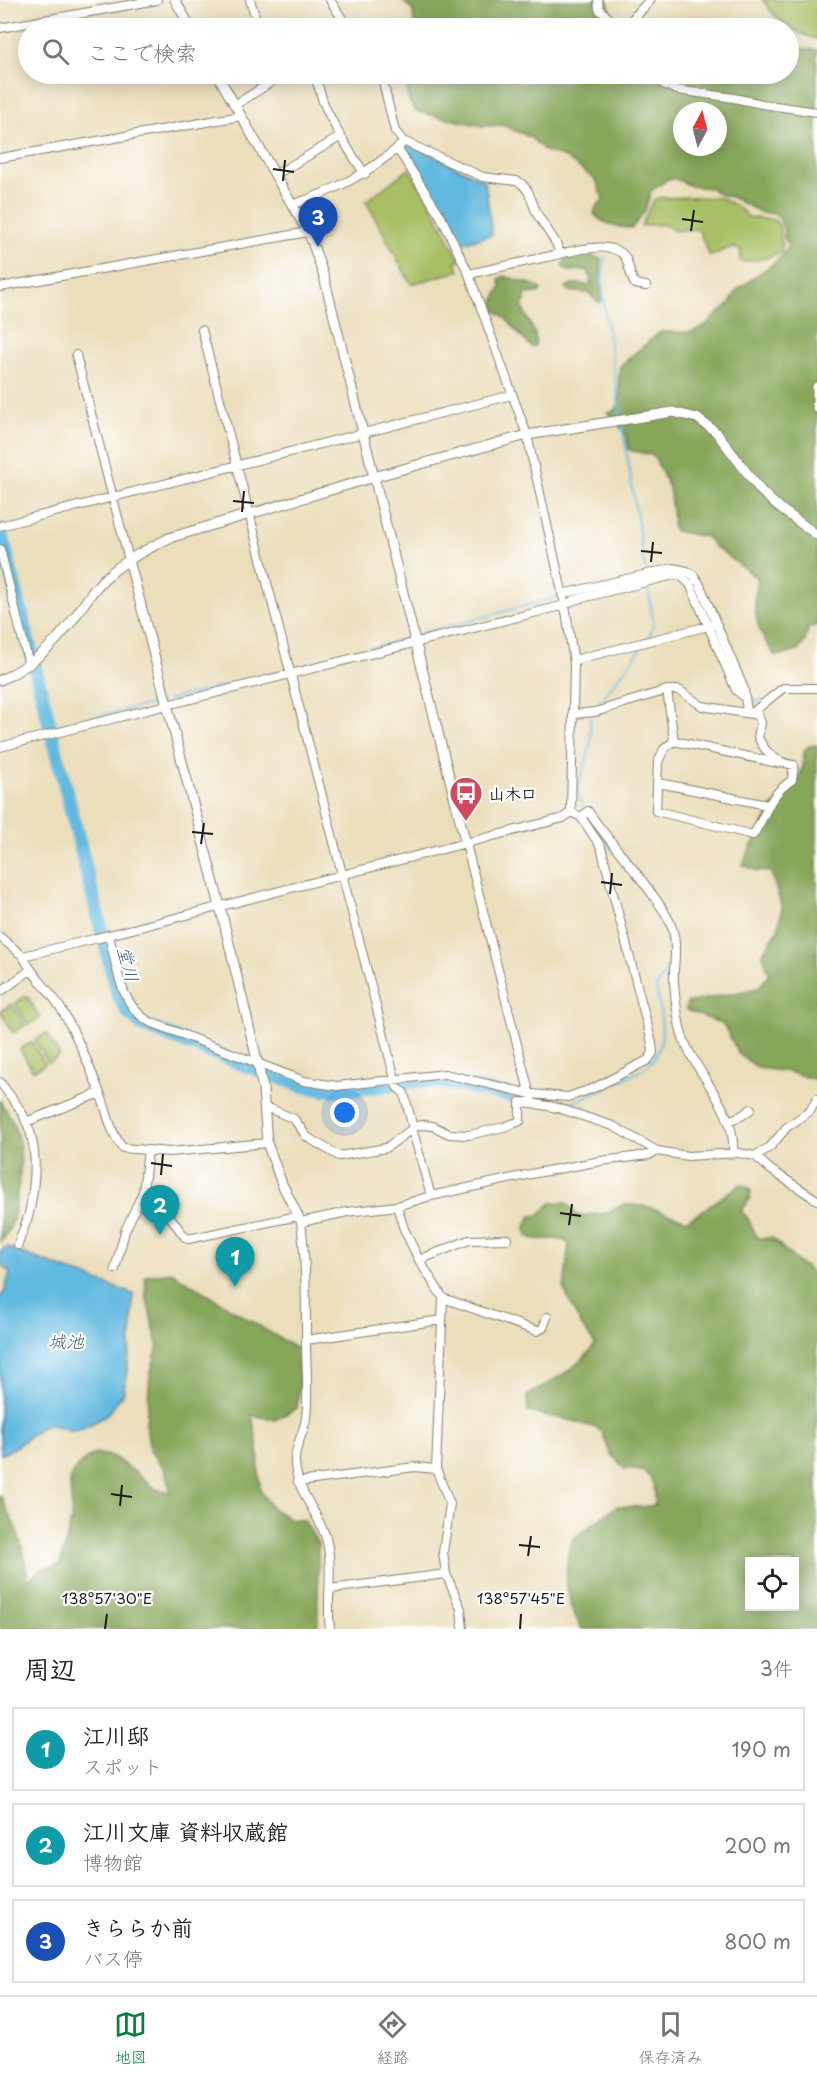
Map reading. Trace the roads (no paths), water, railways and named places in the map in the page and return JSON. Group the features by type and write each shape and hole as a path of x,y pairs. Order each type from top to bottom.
{"street":[{"path":"56,18 157,0"},
{"path":"175,0 186,18"},
{"path":"250,0 256,18"},
{"path":"330,0 342,18"},
{"path":"598,0 599,9 608,18"},
{"path":"634,18 650,0"},
{"path":"0,28 18,25"},
{"path":"223,84 308,232 324,277 532,1098"},
{"path":"235,105 268,84"},
{"path":"317,84 340,137 364,174"},
{"path":"384,84 396,131 404,141 483,177 517,181 522,184 526,187 537,214 556,243 560,254"},
{"path":"663,84 677,90 817,112"},
{"path":"0,158 241,116"},
{"path":"275,175 340,137"},
{"path":"292,204 337,188 364,174 404,141"},
{"path":"397,148 440,215 469,274 527,435 565,605 574,660 571,812"},
{"path":"0,287 308,232"},
{"path":"469,274 592,247 617,250 625,257 635,284 646,286"},
{"path":"202,330 396,1082 404,1093 431,1196"},
{"path":"76,355 220,906 258,1064 267,1143 282,1184 299,1219 306,1266 306,1419 295,1460 298,1482 325,1535 330,1556 328,1611 330,1629"},
{"path":"817,387 817,408"},
{"path":"2,526 512,395"},
{"path":"0,680 30,665 71,623 103,581 129,560 168,538 527,435 673,412 697,418 716,432 761,491 777,506 817,535"},
{"path":"0,549 30,665"},
{"path":"562,594 675,571 687,571 693,576 705,596 712,625 744,689 749,713"},
{"path":"0,747 565,605 574,600 675,571"},
{"path":"574,660 712,625"},
{"path":"749,713 788,687 817,688"},
{"path":"574,714 595,712 667,690 679,690 702,706 758,715 760,720 758,737 780,763"},
{"path":"667,690 674,741"},
{"path":"674,741 794,765 792,780 782,787 767,805 763,820 753,835 657,812 658,762 664,750 674,741"},
{"path":"659,783 767,805"},
{"path":"581,817 588,811 602,832 628,861 671,924 676,961 674,974 682,1035 687,1048 708,1079 728,1121 734,1143 733,1153"},
{"path":"23,956 466,844 563,818 571,812"},
{"path":"264,1109 271,1109 294,1119 307,1137 336,1156 386,1148 413,1128 424,1125 434,1126 455,1135 488,1131 520,1121 520,1101 579,1095 648,1060 652,1053 652,1043 601,846 581,817 571,812"},
{"path":"110,935 127,1001 140,1016 162,1027 258,1064 320,1084 337,1086 396,1082 427,1075 456,1075 613,1126 657,1151 688,1156 733,1153 755,1156 795,1187 817,1200"},
{"path":"0,937 23,956 29,971 58,1005 100,1093 123,1148 170,1152 267,1143"},
{"path":"0,992 29,971"},
{"path":"0,1082 22,1112 34,1147 30,1212 18,1245"},
{"path":"26,1122 100,1093"},
{"path":"755,1156 770,1147 787,1127 810,1111 817,1099"},
{"path":"728,1121 751,1109"},
{"path":"115,1269 125,1231 143,1192 148,1150"},
{"path":"140,1198 161,1204 188,1239 299,1219 397,1206 431,1196 601,1161 649,1155 657,1151"},
{"path":"397,1206 404,1229 419,1260 443,1298 440,1418 436,1469 450,1504 443,1552 446,1574 461,1609 463,1629"},
{"path":"419,1260 469,1240 507,1239"},
{"path":"443,1298 537,1331 543,1328 547,1317"},
{"path":"306,1340 441,1320"},
{"path":"298,1482 415,1467 436,1469"},
{"path":"330,1589 446,1574"}],"water":[{"path":"407,143 485,181 492,235 458,244 402,149"},
{"name":"城池","path":"6,1247 133,1294 133,1307 123,1395 112,1409 100,1419 79,1429 71,1430 47,1425 13,1449 0,1455 0,1297 4,1293 10,1272 0,1264 0,1251"}],"waterway":[{"path":"605,257 602,279 603,298 621,418"},
{"path":"622,423 645,569"},
{"name":"堂川","path":"0,529 118,995 129,1014 142,1025 303,1086 323,1090 350,1090 425,1080 516,1097"},
{"path":"684,574 698,590 711,624"},
{"path":"648,585 653,619 648,638"},
{"path":"417,635 562,596"},
{"path":"293,669 412,637"},
{"path":"598,704 640,650"},
{"path":"168,700 287,670"},
{"path":"748,698 757,702 762,700"},
{"path":"52,730 63,724 162,702"},
{"path":"584,810 577,791 591,745 590,715"},
{"path":"595,827 616,853"},
{"path":"533,1099 561,1103 579,1100 640,1071 657,1054 662,1022 656,987 670,966 667,934 658,912 636,879"},
{"name":"堂川","path":"516,1097 528,1099"}],"place":[{"name":"きららか前","path":"318,247"},
{"name":"山木口","path":"466,822"},
{"name":"江川文庫 資料収蔵館","path":"160,1235"},
{"name":"江川邸","path":"235,1287"}]}
